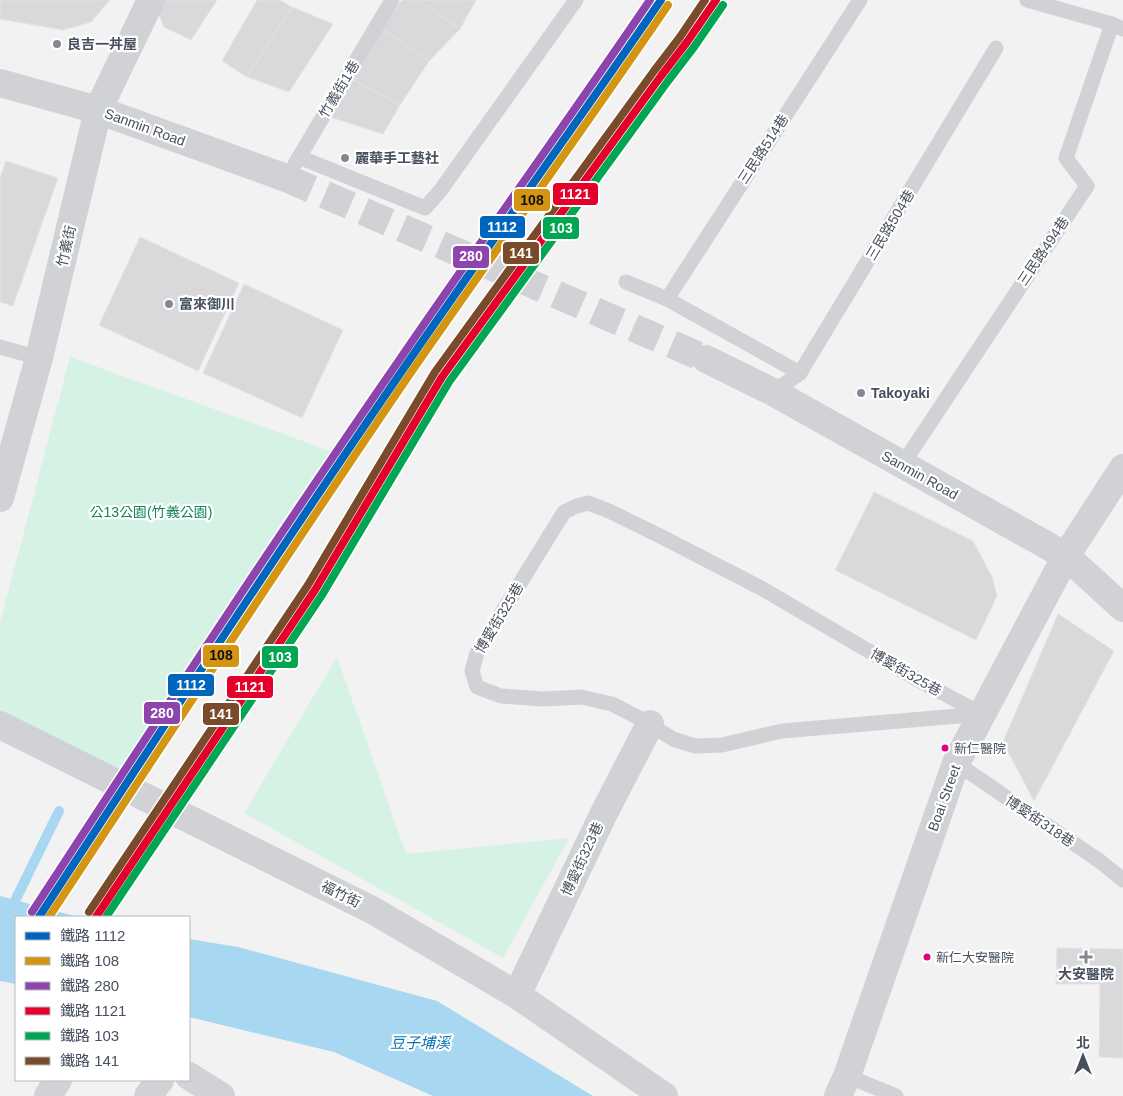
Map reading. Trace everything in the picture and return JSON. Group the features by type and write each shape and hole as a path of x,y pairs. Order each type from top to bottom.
{"street":[{"name":"竹義街","path":"0,498 39,358 98,110 151,0"},
{"name":"Sanmin Road","path":"0,83 293,168"},
{"name":"Sanmin Road","path":"706,359 773,392 1066,556 1123,608"},
{"name":"Boai Street","path":"843,1086 956,763 1066,556 1123,468"},
{"name":"博愛街323巷","path":"517,995 604,813 650,724"},
{"name":"福竹街","path":"0,725 374,911 517,995 664,1096"},
{"path":"190,1077 221,1096"},
{"path":"48,1096 57,1081"},
{"path":"148,1096 159,1081"}],"lane":[{"name":"竹義街1巷","path":"293,168 392,0"},
{"path":"293,168 425,208 446,183 576,0"},
{"name":"三民路514巷","path":"667,299 860,0"},
{"path":"1027,0 1117,27"},
{"name":"三民路494巷","path":"902,464 1087,186 1066,158 1117,27"},
{"name":"三民路504巷","path":"773,392 800,373 996,48"},
{"path":"626,282 667,299 800,373"},
{"path":"0,347 39,358"},
{"name":"博愛街325巷","path":"588,503 609,511 744,579 920,681 982,714 782,731 722,745 695,746 673,739 650,724 612,704 581,697 543,699 501,696 477,687 472,671 477,653 564,512 588,503"},
{"name":"博愛街318巷","path":"956,763 1101,862 1123,880"},
{"path":"843,1086 896,1096"}],"green space":[{"name":"公13公園(竹義公園)","path":"70,357 336,453 119,769 0,717 0,623"},
{"path":"337,657 406,854 569,838 503,958 244,813"}],"water":[{"path":"0,896 74,916 15,916 15,984 0,981"},
{"name":"豆子埔溪","path":"190,939 238,947 437,1001 593,1096 433,1096 334,1052 190,1017"}],"building":[{"path":"0,0 110,0 91,22 63,30 0,19"},
{"path":"155,0 217,0 191,40 164,27 154,2"},
{"path":"257,0 280,0 292,7 247,77 222,61"},
{"path":"402,0 418,0 460,29 429,61 382,28"},
{"path":"418,0 476,0 460,29"},
{"path":"292,7 333,24 289,92 247,77"},
{"path":"382,28 429,61 400,105 354,80"},
{"path":"354,80 400,105 383,134 330,117"},
{"path":"6,161 58,178 13,306 0,302 0,178"},
{"name":"富來御川","path":"140,237 239,283 198,371 99,325"},
{"name":"富來御川","path":"244,284 343,330 302,418 203,373"},
{"path":"874,492 973,541 992,577 997,596 976,640 835,570"},
{"path":"1058,614 1114,651 1034,801 1003,742"},
{"name":"大安醫院","path":"1057,948 1123,949 1123,1058 1099,1057 1100,984 1056,984"}],"waterway":[{"path":"12,907 59,811"}],"tunnel":[{"path":"286,178 706,359"}],"rail line":[{"name":"280","path":"32,912 306,496 650,0"},
{"name":"1112","path":"40,916 359,433 661,0"},
{"name":"141","path":"89,912 308,585 435,372 680,37 705,0"},
{"name":"1121","path":"97,916 315,590 442,377 716,0"},
{"name":"108","path":"50,916 414,368 668,5"},
{"name":"103","path":"107,916 322,595 449,382 723,5"}],"place":[{"name":"良吉一丼屋","path":"57,44"},
{"name":"麗華手工藝社","path":"345,158"},
{"name":"富來御川","path":"169,304"},
{"name":"Takoyaki","path":"861,393"},
{"name":"新仁醫院","path":"945,748"},
{"name":"新仁大安醫院","path":"927,957"},
{"name":"大安醫院","path":"1086,957"}]}
